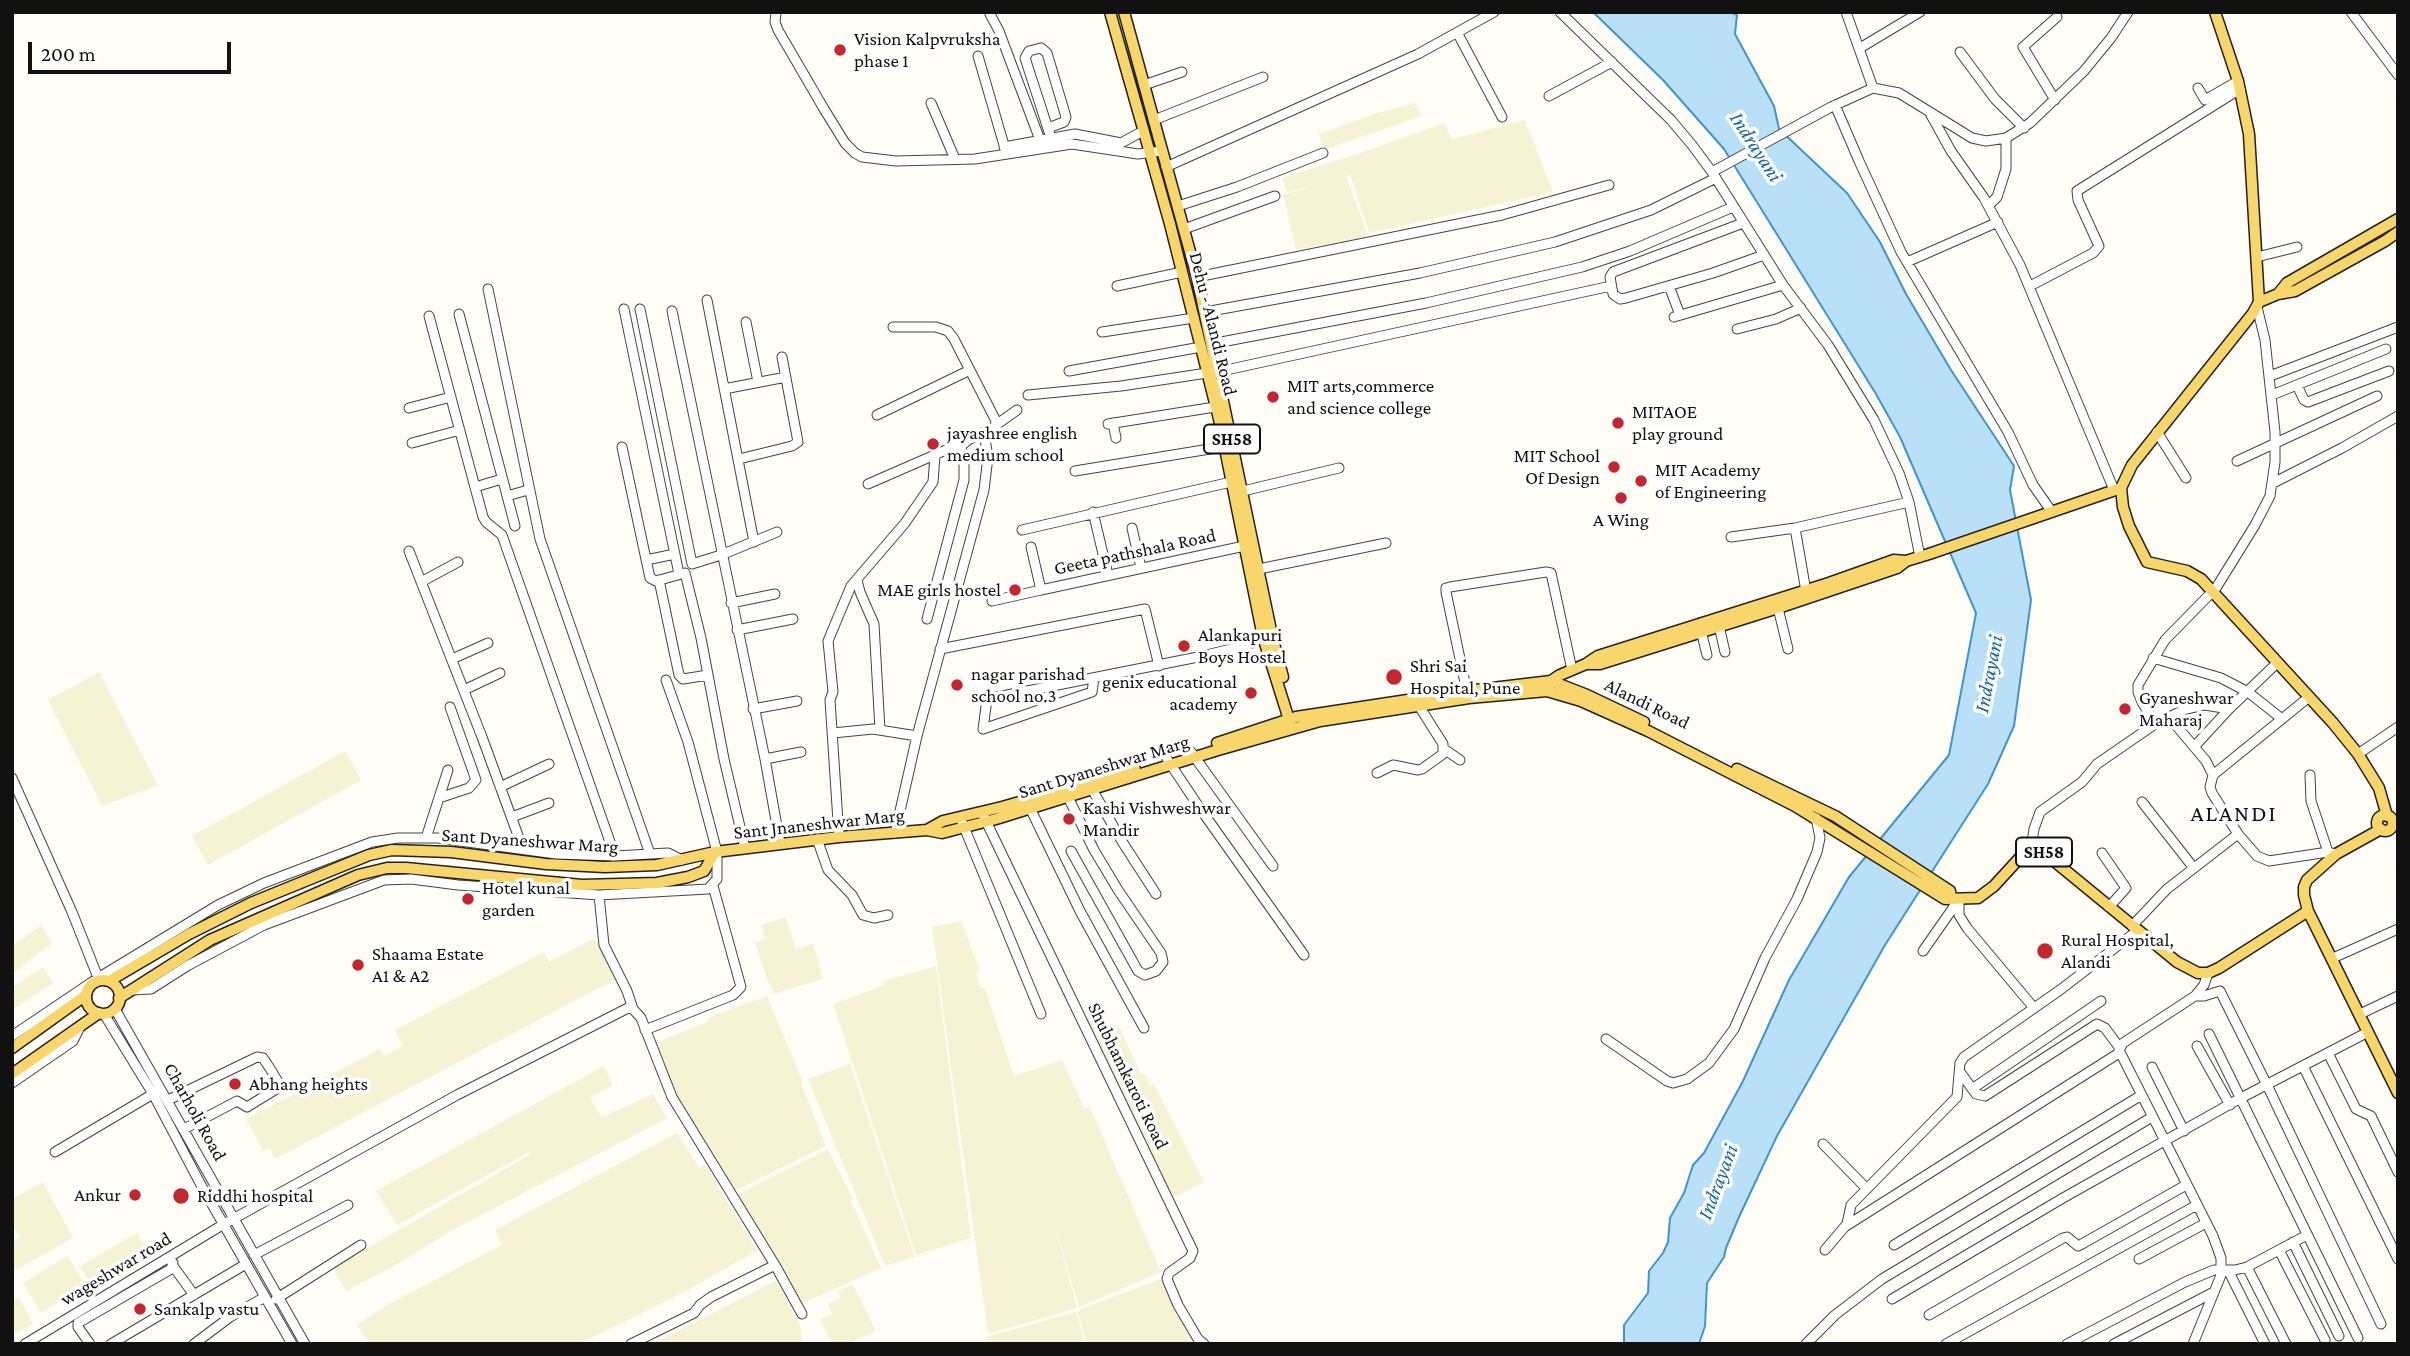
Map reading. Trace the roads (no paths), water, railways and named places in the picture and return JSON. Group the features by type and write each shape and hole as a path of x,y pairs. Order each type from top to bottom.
{"main road":[{"name":"Dehu - Alandi Road","path":"1110,12 1194,318 1206,345"},
{"name":"Dehu - Alandi Road","path":"1124,12 1205,312 1206,345 1228,446 1231,482 1254,570 1263,637 1294,723"},
{"path":"2215,12 2239,85 2250,144 2258,305"},
{"path":"2278,294 2287,283 2398,219"},
{"path":"2380,230 2385,242"},
{"path":"1549,686 1572,670 1587,664 1601,664 1624,652 1840,583 1897,568 1906,561 2117,489 2157,432 2258,305 2278,294 2295,291 2385,242 2398,232"},
{"name":"Dehu - Alandi Road","path":"1212,372 1216,407 1243,491 1249,545"},
{"path":"2117,489 2129,526 2147,562 2193,573 2213,592 2358,754 2379,788 2392,822 2388,830 2381,829 2332,853 2307,880 2304,895 2308,911 2398,1093"},
{"name":"Dehu - Alandi Road","path":"1254,570 1294,723"},
{"name":"Alandi Road","path":"1294,723 1468,695 1549,686 1656,731 1792,800 1835,816 1950,895"},
{"name":"Alandi Road","path":"1468,695 1522,694 1549,686"},
{"path":"1294,723 1419,706 1468,695"},
{"name":"Sant Dyaneshwar Marg","path":"927,831 942,833 962,822 1030,804 1294,723"},
{"name":"Alandi Road","path":"1792,800 1829,828 1950,895"},
{"name":"Sant Jnaneshwar Marg","path":"716,852 817,839 927,831"},
{"name":"SH58","path":"1950,895 1978,898 1987,893 2031,848 2043,852 2177,962 2198,972 2208,973"},
{"name":"Sant Dyaneshwar Marg","path":"102,980 251,903 369,855 392,849 605,867 657,865 716,852"},
{"name":"Sant Dyaneshwar Marg","path":"12,1074 132,990 210,940 358,875 387,868 464,874 528,886 657,883 704,871 716,852"},
{"path":"462,886 464,874"},
{"path":"2208,973 2308,911"},
{"path":"102,980 117,988 109,1008 89,1007 86,995 89,986 102,980"},
{"path":"12,1048 86,995"}],"street":[{"path":"770,12 824,109 845,143 855,153 875,160 896,161 955,159 1081,144 1122,152 1150,154 1162,151"},
{"path":"1166,167 1418,54 1494,12"},
{"path":"1560,12 1671,120 1716,173 1743,223 1783,285 1828,345 1874,420 1899,472 1925,555"},
{"path":"1846,12 1873,88"},
{"path":"1860,48 1920,12"},
{"path":"1205,312 1420,273 1555,242 1651,210 1833,106 1873,88 1899,93 1972,138 1986,141 2006,138 2024,128 2055,100 2097,56 2128,12"},
{"path":"2351,12 2398,75"},
{"path":"990,14 999,31 1040,141"},
{"path":"2055,100 2023,47 2057,17"},
{"path":"1458,34 1502,117"},
{"path":"1048,128 1064,122 1066,117 1047,53 1041,48 1029,51 1024,58 1051,138"},
{"path":"1960,52 1995,99 2024,128"},
{"path":"978,56 1006,151"},
{"path":"1549,96 1612,62"},
{"path":"1144,85 1182,72"},
{"path":"1154,121 1263,77"},
{"path":"2198,88 2205,100 2239,85"},
{"path":"2030,286 2093,253 2099,246 2078,200 2077,191 2239,85"},
{"path":"931,103 955,159"},
{"path":"1833,106 1907,262 2008,432 2047,514"},
{"path":"1930,113 1951,151 1989,205 2030,286 2117,489"},
{"path":"1006,151 1051,138 1082,135 1121,143 1143,131"},
{"path":"1989,205 1997,197 2006,169 2006,138"},
{"path":"1178,206 1237,187 1324,153"},
{"path":"1197,277 1503,215 1609,186"},
{"path":"1184,229 1275,197"},
{"path":"1069,371 1426,303 1582,267 1630,251 1733,207"},
{"path":"1907,262 1998,222"},
{"path":"1743,223 1613,272 1610,277 1614,294 1620,299 1764,255"},
{"path":"2257,257 2297,247"},
{"path":"1117,286 1182,272"},
{"path":"1669,286 1677,316 1783,285"},
{"path":"1028,395 1122,386 1212,372 1611,286"},
{"path":"488,289 540,539 650,854"},
{"path":"707,300 754,542"},
{"path":"2155,724 2138,692 2138,685 2165,640 2213,592 2263,512 2273,483 2275,443 2272,395 2258,305"},
{"path":"1737,329 1776,319 1801,308"},
{"path":"624,309 679,574"},
{"path":"640,309 692,564 777,533"},
{"path":"672,311 780,843"},
{"path":"459,314 516,526"},
{"path":"429,316 483,517 502,535 522,586 615,856"},
{"path":"1102,332 1194,318"},
{"path":"746,322 758,382"},
{"path":"893,327 936,327 945,330 954,339 996,425"},
{"path":"2270,376 2398,327"},
{"path":"2272,395 2386,349"},
{"path":"739,459 792,446 798,442 782,357"},
{"path":"877,415 970,370"},
{"path":"2297,385 2304,400 2308,402 2389,371"},
{"path":"724,389 786,377"},
{"path":"2237,460 2377,396"},
{"path":"409,408 451,397"},
{"path":"1116,438 1111,423 1216,407"},
{"path":"868,484 984,433 1017,410"},
{"path":"2273,483 2342,449 2398,416"},
{"path":"412,443 460,430"},
{"path":"2157,432 2186,478"},
{"path":"895,833 917,736 984,490 988,457 984,433"},
{"path":"927,619 964,480 960,449 962,443"},
{"path":"1075,471 1228,446"},
{"path":"622,447 650,578 653,581 685,573 745,848"},
{"path":"839,837 830,697 833,692 828,641 845,595 905,523 933,482 935,455"},
{"path":"1243,491 1339,468"},
{"path":"475,487 502,479"},
{"path":"1022,530 1231,482"},
{"path":"507,496 528,490"},
{"path":"1731,537 1794,528 1909,502"},
{"path":"1093,512 1108,575"},
{"path":"1132,528 1141,568"},
{"path":"1794,528 1807,594"},
{"path":"1254,570 1387,543"},
{"name":"Geeta pathshala Road","path":"1031,547 1041,590 1249,545"},
{"path":"409,551 523,849"},
{"path":"646,560 675,554"},
{"path":"421,582 458,562"},
{"path":"1468,695 1446,592 1446,588 1450,587 1551,573 1572,670"},
{"path":"659,580 679,675 682,679 708,675"},
{"path":"857,580 874,624 880,730"},
{"path":"992,600 1041,590"},
{"path":"731,603 775,594"},
{"path":"1780,604 1788,649"},
{"path":"940,649 1145,609 1159,666"},
{"path":"737,630 793,619"},
{"path":"1714,625 1725,652"},
{"path":"1707,655 1714,625"},
{"path":"1094,678 1092,692 983,729 987,699 1094,678 1159,666 1248,645 1263,637"},
{"path":"452,659 488,643"},
{"path":"2153,658 2221,678 2248,692 2282,719"},
{"path":"2194,747 2277,663"},
{"path":"464,690 500,673"},
{"path":"132,990 152,989 264,925 367,885 398,878 462,886 528,886 600,895 708,889 713,886 718,874 716,852 688,742 666,680"},
{"path":"2309,697 2213,775 2210,787 2238,834 2257,856 2269,861 2332,853 2311,800 2310,775"},
{"path":"753,709 797,701"},
{"path":"2031,848 2040,812 2082,782 2097,764 2155,724 2186,709 2205,705 2229,709"},
{"path":"1419,706 1444,749 1460,760"},
{"path":"439,798 469,788 476,780 450,707"},
{"path":"2169,717 2206,761 2213,775"},
{"path":"2358,754 2398,727"},
{"path":"832,733 880,730 917,736"},
{"path":"1377,773 1392,765 1418,771 1443,754 1444,749"},
{"path":"765,760 801,751"},
{"path":"1192,755 1273,866"},
{"path":"1169,762 1304,955"},
{"path":"500,787 550,764"},
{"path":"426,838 448,769"},
{"path":"12,778 102,980"},
{"path":"1089,786 1156,894"},
{"path":"1065,793 1118,890 1161,953 1163,962 1156,971 1145,975 1138,971 1071,851"},
{"path":"2142,802 2193,867"},
{"path":"512,817 549,803"},
{"path":"1030,804 1080,911 1144,1028"},
{"name":"Shubhamkaroti Road","path":"984,817 1193,1251 1190,1258 1174,1267 1167,1279 1191,1328 1204,1344"},
{"path":"1606,1039 1667,1082 1673,1083 1687,1079 1717,1055 1734,1029 1817,852 1819,838 1816,818"},
{"path":"962,822 1041,1014"},
{"path":"1845,1226 1851,1205 1954,1102 1959,1091 1959,1070 1964,1057 1971,1050 2034,1009 2135,929 2166,889 2238,834"},
{"path":"12,1036 218,905 264,883 372,842 426,838 556,854 615,856 668,853 682,860"},
{"path":"817,839 828,870 852,895 863,915 874,918 888,915"},
{"path":"2102,853 2126,888 2109,907"},
{"path":"645,1030 733,995 741,987 713,886"},
{"path":"600,895 604,945 633,1009 641,1018 672,1097 802,1314"},
{"path":"1923,951 1953,908 1950,895"},
{"path":"1950,895 1967,928 2034,1009"},
{"path":"2333,958 2398,929"},
{"path":"1825,1250 1845,1226 2119,1050 2195,996 2204,985 2208,973"},
{"path":"2195,996 2220,991 2381,1324"},
{"path":"2360,1014 2398,996"},
{"path":"1972,1089 2101,1001"},
{"name":"Charholi Road","path":"109,1008 168,1100 305,1344"},
{"name":"Charholi Road","path":"109,1008 133,1061 292,1344"},
{"name":"wageshwar road","path":"25,1344 170,1262 234,1218 457,1095 622,1009 633,1009"},
{"path":"1959,1070 1972,1089 1979,1096 1985,1096 2097,1024 2105,1028 2119,1050 2206,1223 2225,1269 2265,1344"},
{"path":"12,1083 73,1041 80,1027"},
{"path":"1892,1299 2239,1099 2368,1032"},
{"path":"2209,1034 2358,1338"},
{"path":"2197,1046 2230,1105"},
{"path":"2328,1053 2356,1109 2371,1116 2398,1172"},
{"path":"133,1061 142,1056"},
{"path":"168,1100 257,1057 263,1058 271,1070 278,1088 247,1107 237,1101 184,1129"},
{"path":"2303,1066 2398,1259"},
{"path":"2152,1067 2184,1131"},
{"path":"55,1152 153,1094"},
{"path":"1894,1244 2140,1096"},
{"path":"1806,1344 1835,1315 1891,1272 2152,1117"},
{"path":"1823,1144 1867,1189"},
{"path":"1929,1315 2063,1238 2067,1237 2078,1246 2186,1185"},
{"path":"254,1255 348,1205"},
{"path":"1947,1344 2197,1205"},
{"path":"2139,1259 2206,1223"},
{"path":"2067,1344 2206,1272 2247,1268 2306,1235"},
{"path":"2293,1242 2339,1336"},
{"path":"194,1344 230,1317 278,1297 361,1245"},
{"path":"2279,1250 2325,1340"},
{"path":"90,1344 78,1323 170,1262 194,1295"},
{"path":"111,1344 246,1264"},
{"path":"631,1344 694,1313 712,1297 775,1265"},
{"path":"2247,1268 2286,1344"},
{"path":"2185,1344 2194,1341 2225,1269"},
{"path":"2114,1344 2214,1292"}],"water":[{"name":"Indrayani","path":"1593,12 1731,12 1737,15 1735,34 1774,106 1779,129 1847,193 1880,242 1906,294 1951,370 2014,466 2010,490 2031,600 2014,726 1988,784 1885,945 1777,1136 1739,1217 1724,1257 1707,1283 1705,1326 1699,1344 1624,1344 1624,1325 1648,1293 1649,1271 1668,1242 1670,1218 1684,1193 1693,1165 1704,1153 1743,1081 1789,980 1849,877 1949,755 1976,613 1900,437 1724,149 1663,80"}],"place":[{"name":"Vision Kalpvruksha phase 1","path":"840,50"},
{"name":"MIT arts,commerce and science college","path":"1273,397"},
{"name":"MITAOE play ground","path":"1618,423"},
{"name":"jayashree english medium school","path":"933,444"},
{"name":"MIT School Of Design","path":"1614,467"},
{"name":"MIT Academy of Engineering","path":"1641,481"},
{"name":"A Wing","path":"1621,498"},
{"name":"MAE girls hostel","path":"1015,590"},
{"name":"Alankapuri Boys Hostel","path":"1184,646"},
{"name":"Shri Sai Hospital, Pune","path":"1394,677"},
{"name":"nagar parishad school no.3","path":"957,685"},
{"name":"genix educational academy","path":"1251,693"},
{"name":"Gyaneshwar Maharaj","path":"2125,709"},
{"name":"Kashi Vishweshwar Mandir","path":"1069,819"},
{"name":"Hotel kunal garden","path":"468,899"},
{"name":"Rural Hospital, Alandi","path":"2045,951"},
{"name":"Shaama Estate A1 & A2","path":"358,965"},
{"name":"Abhang heights","path":"235,1084"},
{"name":"Ankur","path":"135,1195"},
{"name":"Riddhi hospital","path":"181,1196"},
{"name":"Sankalp vastu","path":"140,1309"}],"district":[{"name":"ALANDI","path":"2234,814"}]}
